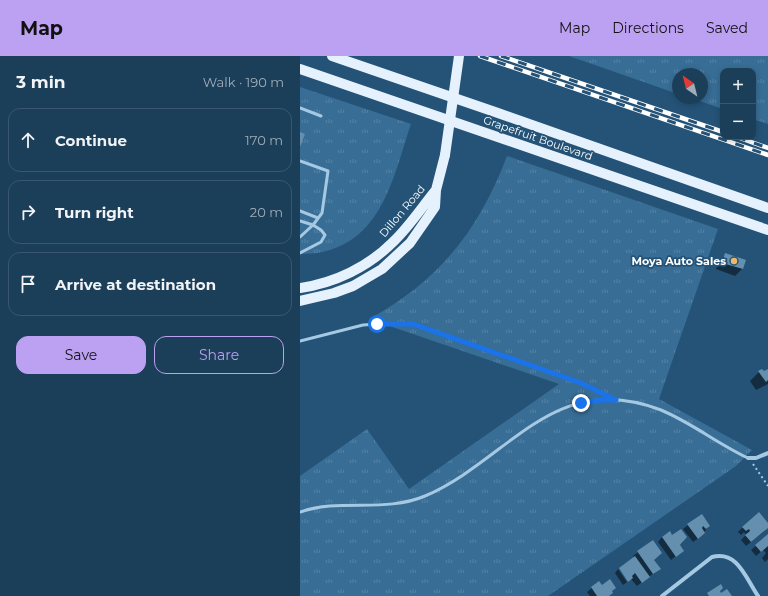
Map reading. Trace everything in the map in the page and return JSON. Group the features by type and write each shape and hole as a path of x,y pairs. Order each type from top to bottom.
{"main road":[{"name":"Grapefruit Boulevard","path":"332,56 498,112 768,208"},
{"name":"Dillon Road","path":"300,301 334,293 354,286 392,261 410,243 435,208 436,190 445,155 459,56"},
{"name":"Grapefruit Boulevard","path":"300,69 768,230"},
{"name":"Dillon Road","path":"300,288 348,275 374,259 394,242 436,190"}],"street":[{"path":"748,458 756,458 768,453"},
{"path":"662,596 712,557 720,555 727,556 738,563 758,596"}],"lane":[{"path":"300,108 321,116"},
{"path":"300,160 328,171 323,207 313,225 300,237"},
{"path":"300,211 318,218"},
{"path":"300,222 313,225 321,230 325,238 300,252"},
{"path":"300,341 362,325 413,324 581,383 616,400"},
{"path":"300,512 320,506 342,504 385,505 406,503 445,485 541,419 560,409 581,403 601,400 616,400 643,404 662,410 692,425 748,458"}],"path":[{"path":"748,458 768,486"}],"green space":[{"path":"569,56 768,56 768,124 756,120 756,68 720,68 720,108 708,104 708,68 672,68 672,92"},
{"path":"300,87 411,124 393,180 376,215 364,230 349,242 330,250 300,254"},
{"path":"507,156 718,229 659,399 752,450 736,466 548,596 300,596 300,476 367,429 409,489 559,384 369,319 394,304 416,288 454,251 483,207 496,183"}],"building":[{"path":"300,132 305,134 300,147"},
{"name":"Moya Auto Sales","path":"725,253 746,260 743,269 722,263"},
{"path":"762,369 764,371 768,369 768,380 766,382 758,371"},
{"path":"759,512 768,523 768,528 751,542 745,535 750,531 749,529 746,531 742,527"},
{"path":"702,514 710,526 706,529 703,526 702,528 705,533 698,539 687,524"},
{"path":"681,529 687,537 680,545 684,551 676,557 662,537 670,531 672,535"},
{"path":"768,534 768,546 761,552 755,545"},
{"path":"653,540 662,553 654,560 661,569 653,574 637,551"},
{"path":"635,556 650,577 642,583 635,573 632,576 633,578 628,582 619,568"},
{"path":"610,579 616,588 612,591 613,593 609,596 597,596 591,587 599,581 602,585"},
{"path":"721,584 723,588 720,591 721,593 727,589 732,596 709,596 707,593"}],"railway":[{"path":"480,56 768,155"},
{"path":"501,56 720,131"},
{"path":"745,140 768,148"}],"place":[{"name":"Moya Auto Sales","path":"734,261"}],"route":[{"path":"377,324 413,324 581,383 616,400 601,400 581,403"}]}
